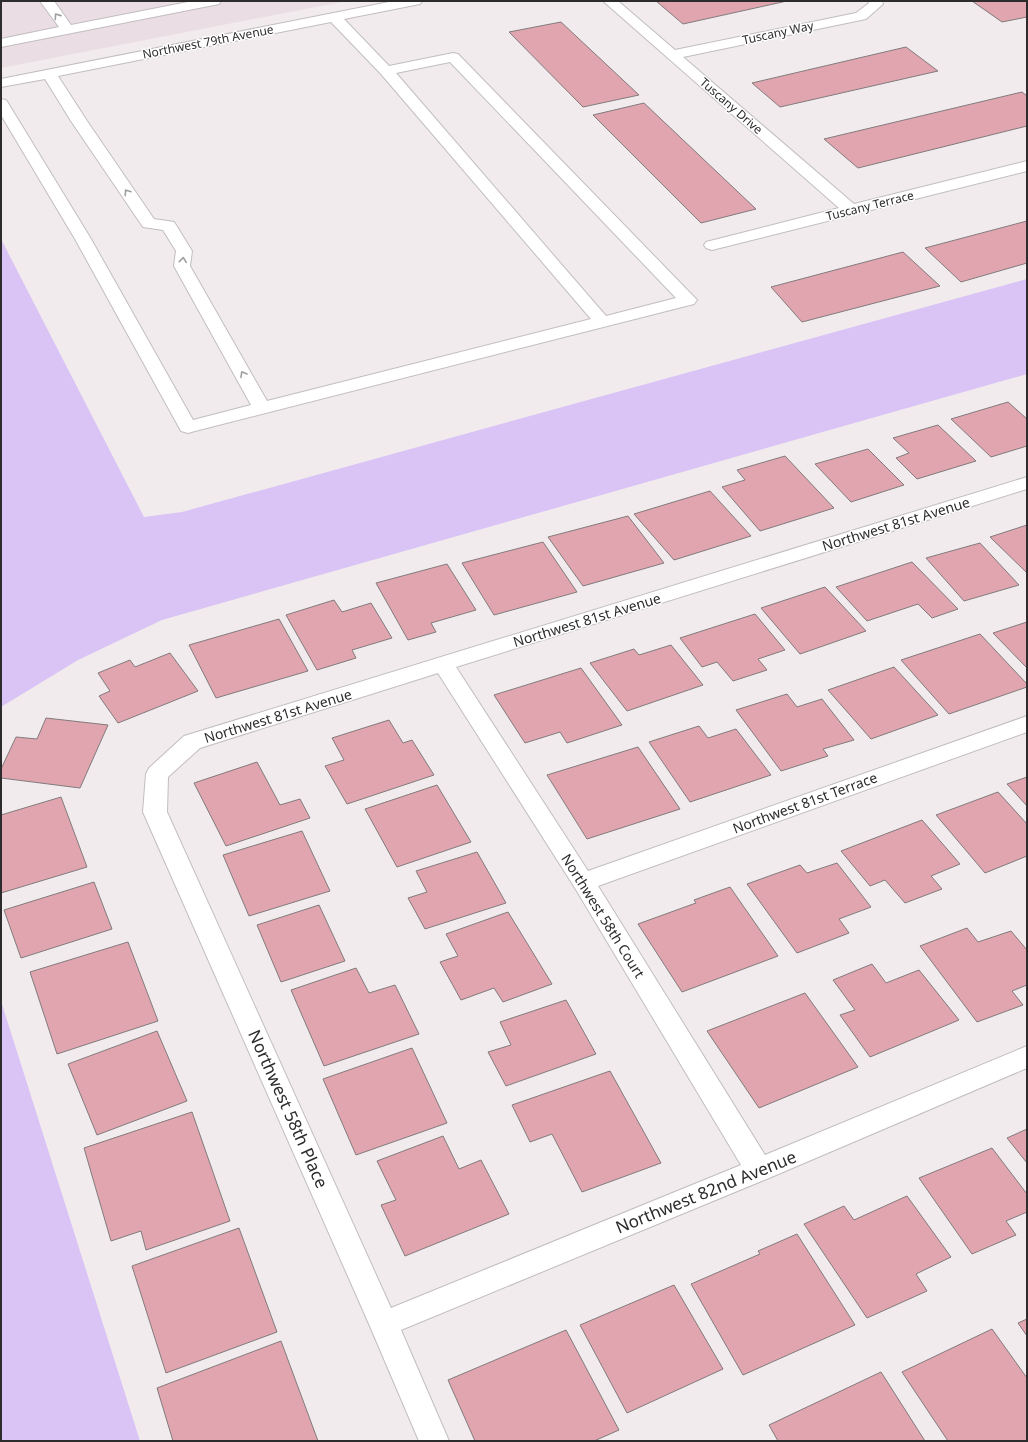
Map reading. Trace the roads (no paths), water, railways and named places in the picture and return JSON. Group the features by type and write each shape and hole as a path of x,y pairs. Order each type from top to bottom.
{"street":[{"path":"47,1 68,30"},
{"path":"1,43 214,1"},
{"name":"Northwest 79th Avenue","path":"2,80 49,73 415,1"},
{"name":"Tuscany Drive","path":"610,1 851,210"},
{"name":"Tuscany Way","path":"673,55 861,16 876,4 875,1"},
{"path":"334,17 386,71 602,322"},
{"path":"1,103 83,239 188,427 688,300 453,57 386,71"},
{"path":"49,73 79,121 149,224 168,225 184,251 182,266 262,408"},
{"name":"Tuscany Terrace","path":"712,245 1027,166"},
{"name":"Northwest 81st Avenue","path":"157,774 192,742 1027,483"},
{"name":"Northwest 58th Court","path":"444,665 583,882 759,1170"},
{"name":"Northwest 81st Terrace","path":"583,882 1027,724"},
{"name":"Northwest 58th Place","path":"157,774 155,812 384,1324 434,1441"},
{"name":"Northwest 82nd Avenue","path":"384,1324 759,1170 1027,1057"}]}
